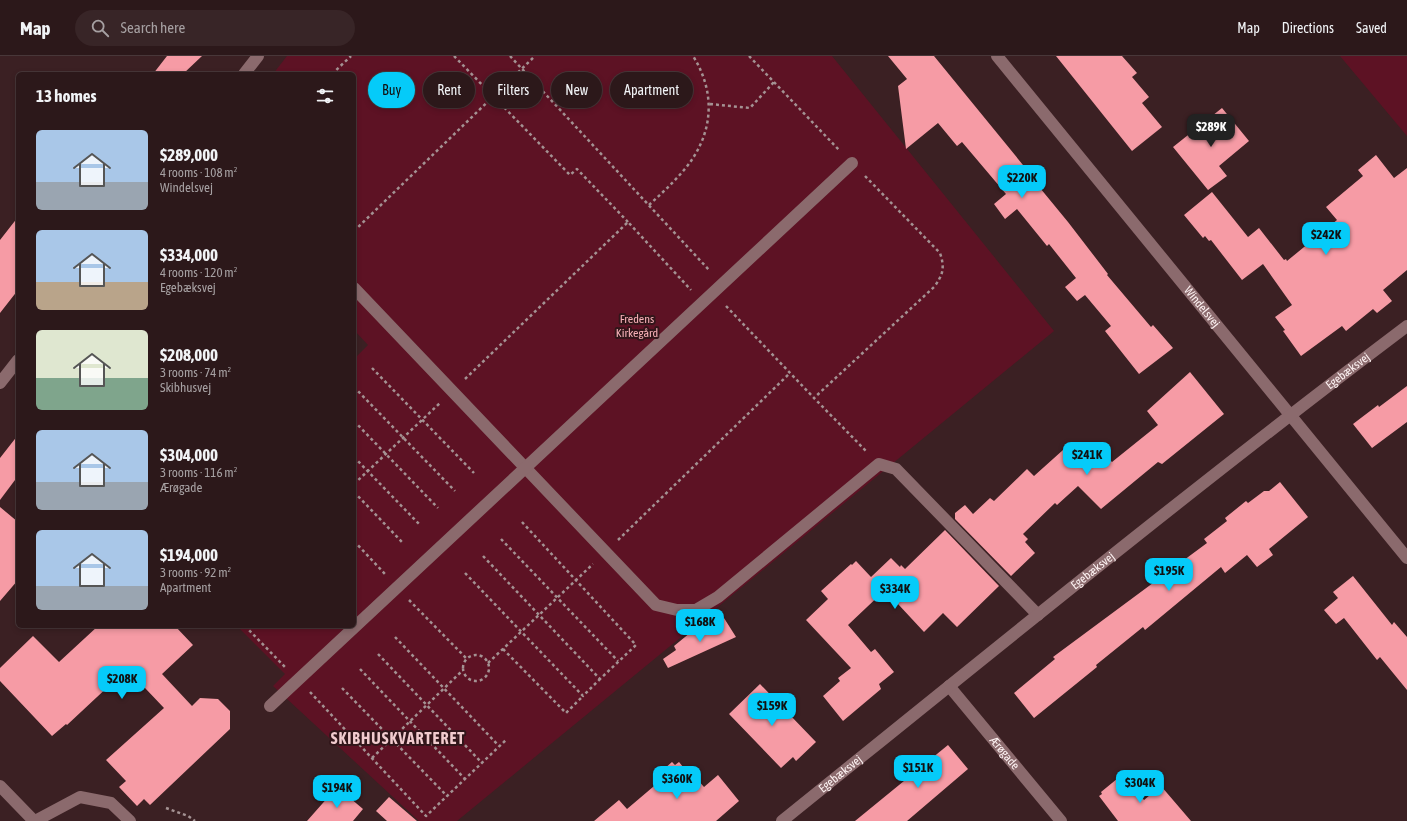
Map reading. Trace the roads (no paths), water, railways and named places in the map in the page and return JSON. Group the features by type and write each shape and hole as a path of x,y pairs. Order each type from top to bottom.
{"street":[{"path":"246,72 258,56"},
{"name":"Windelsvej","path":"997,56 1407,558"},
{"path":"356,626 852,163"},
{"path":"356,290 656,605 677,610 696,610 718,597 879,464 896,469 1038,615"},
{"name":"Egebæksvej","path":"782,821 1290,414 1407,326"},
{"path":"0,383 16,363"},
{"path":"270,706 354,628"},
{"name":"Ærøgade","path":"949,686 1061,821"},
{"path":"0,786 35,821 80,797 110,803 130,821"}],"district":[{"name":"SKIBHUSKVARTERET","path":"398,738"}],"park label":[{"name":"Fredens Kirkegård","path":"637,326"}]}
